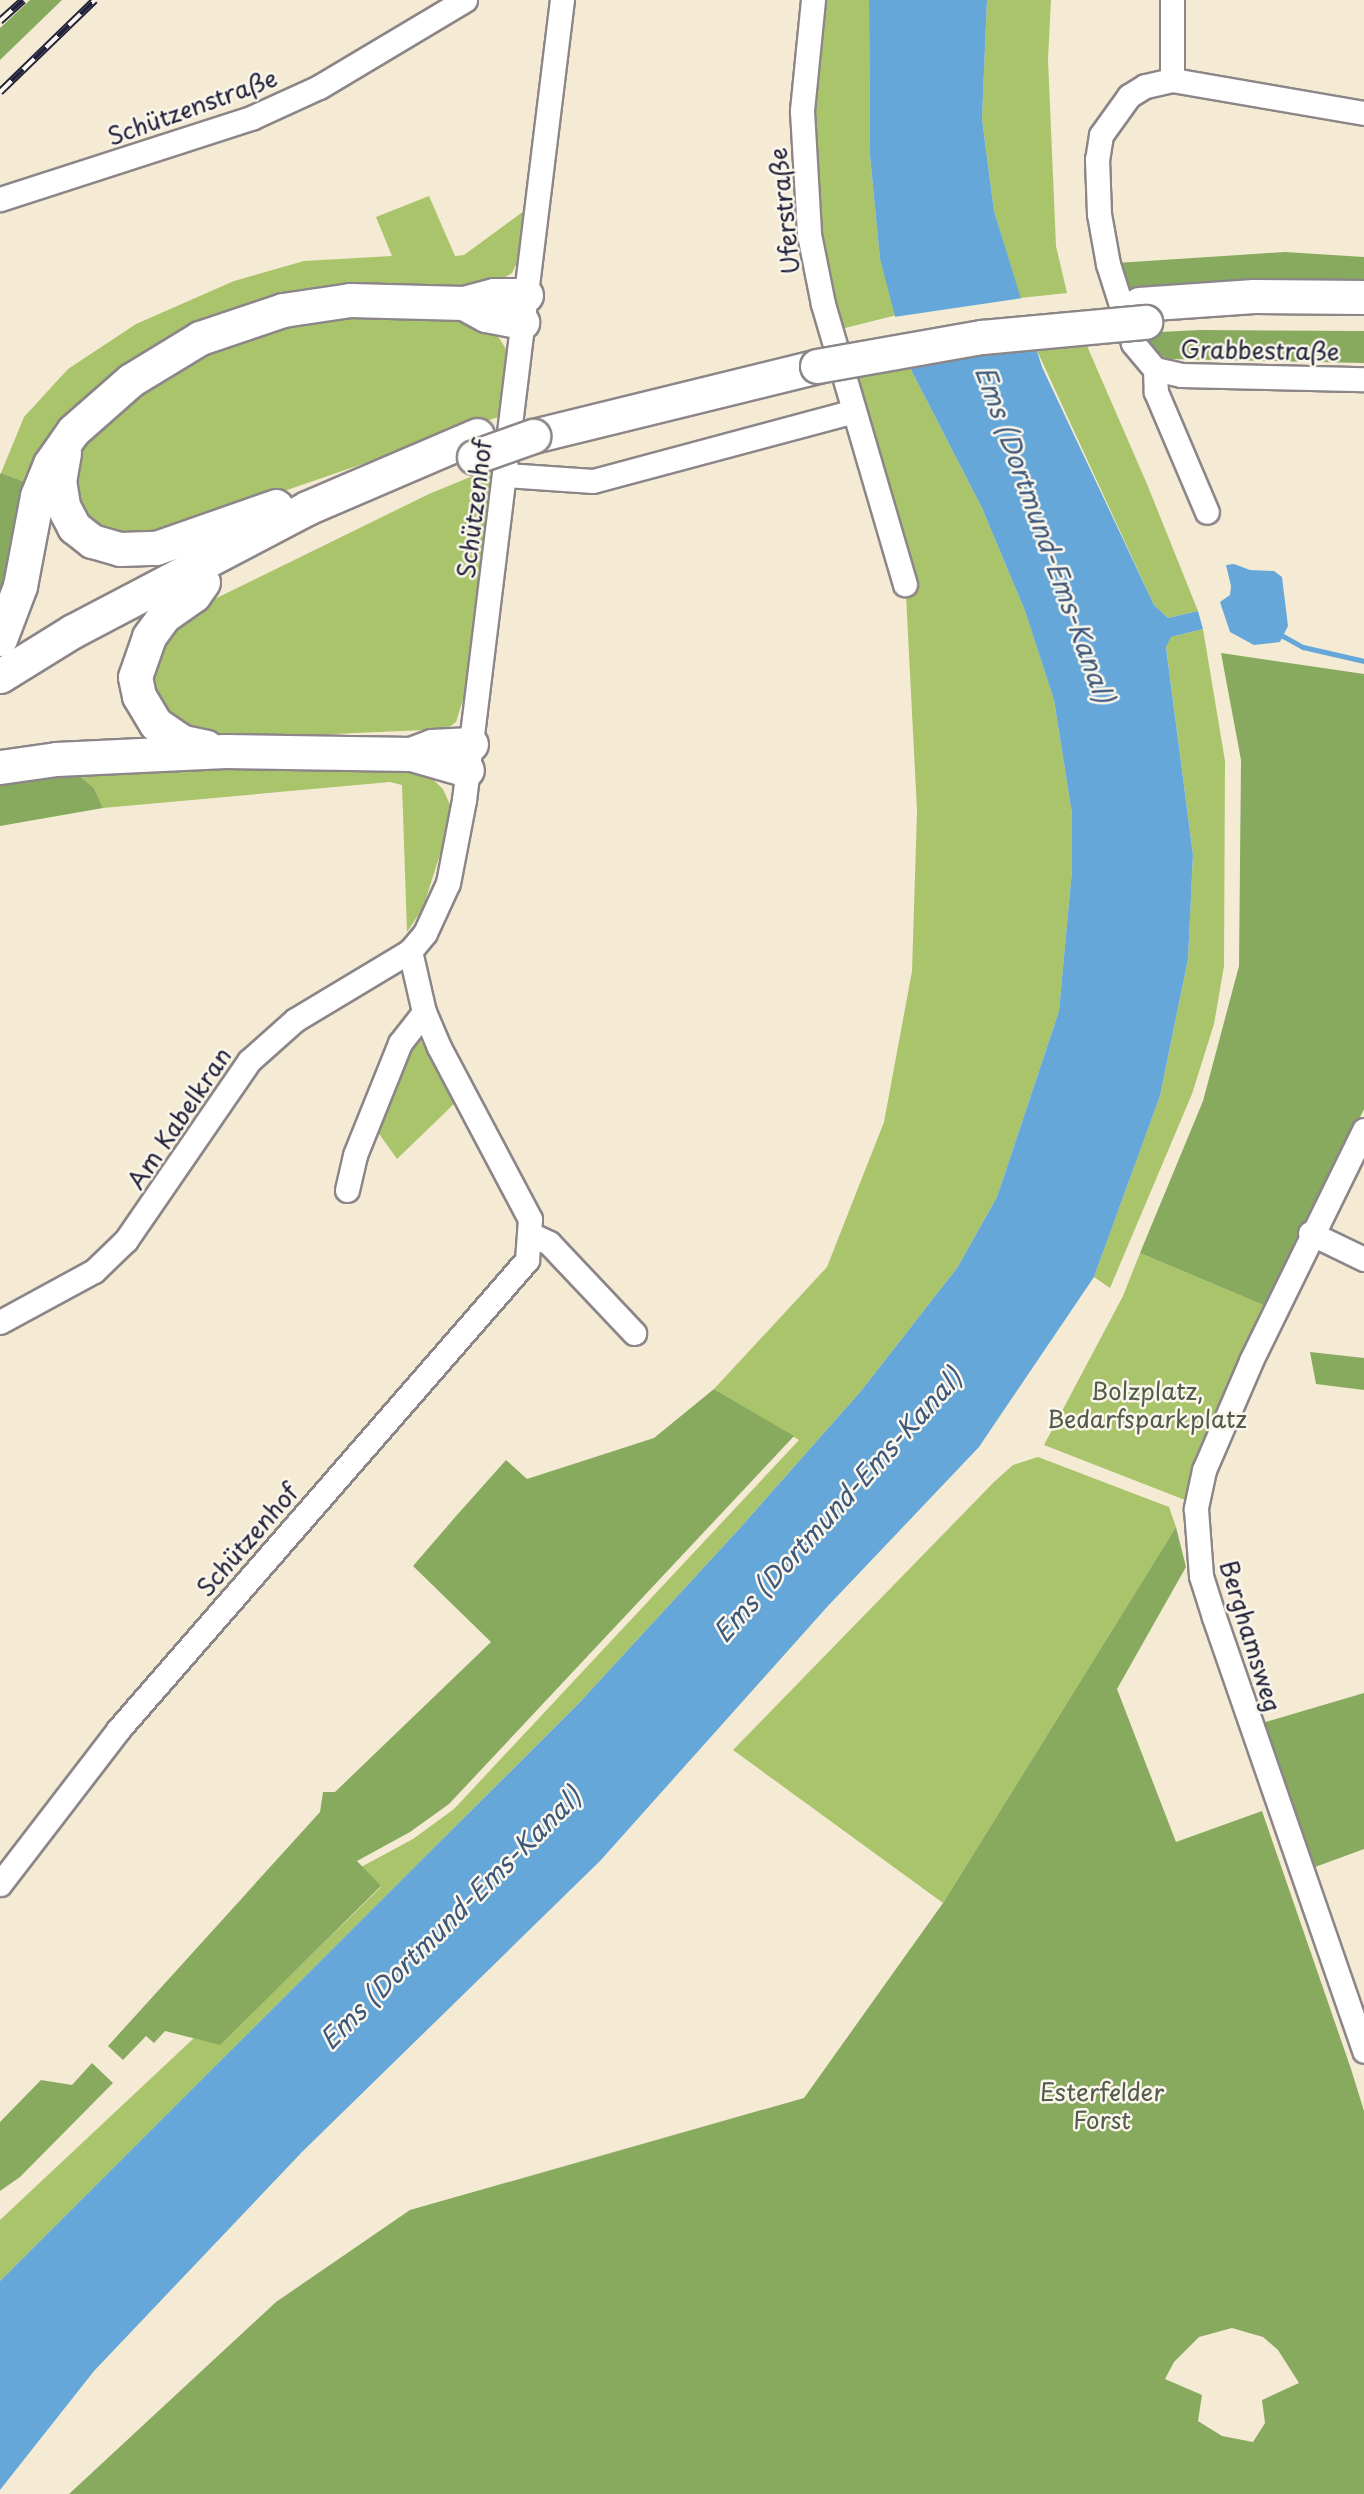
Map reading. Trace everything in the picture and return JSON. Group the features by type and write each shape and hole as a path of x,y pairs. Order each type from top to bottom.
{"highway":[{"path":"1142,313 1254,296 1364,297"},
{"path":"0,639 20,586 37,496 50,464 73,432 131,380 200,338 251,320 350,300 464,303 486,315 524,309"},
{"path":"0,676 120,605 307,508 534,425 981,320 1142,313 1364,316"},
{"path":"73,432 62,459 63,506 74,527 92,541 120,549 156,548 271,506 307,508"},
{"path":"0,699 81,648 203,582 476,446"},
{"path":"203,582 194,594 164,616 149,637 135,677 146,712 167,733 225,751"},
{"path":"0,766 56,759 225,751 469,757"}],"street":[{"name":"Schützenstraße","path":"0,199 251,118 319,87 465,0"},
{"name":"Schützenhof","path":"410,951 425,933 448,883 469,757 506,475 562,0"},
{"name":"Uferstraße","path":"813,0 803,75 802,178 819,285 905,584"},
{"path":"1172,0 1172,80 1364,113"},
{"name":"Grabbestraße","path":"1172,80 1145,86 1129,96 1101,135 1097,159 1099,214 1108,264 1133,342 1155,369 1156,392 1207,512"},
{"name":"Grabbestraße","path":"1155,369 1181,375 1364,379"},
{"path":"506,475 593,481 854,411"},
{"path":"410,951 423,992 424,1013 520,1195 532,1235 548,1242 634,1333"},
{"name":"Am Kabelkran","path":"0,1322 94,1271 126,1240 236,1077 274,1037 410,951"},
{"path":"347,1190 355,1155 400,1042 424,1013"},
{"name":"Berghamsweg","path":"1364,1130 1310,1233 1204,1470 1198,1493 1196,1542 1214,1617 1364,2051"},
{"path":"1310,1233 1364,1259"},
{"name":"Schützenhof","path":"0,1884 141,1703 518,1273 527,1260 532,1235"}],"green space":[{"path":"30,0 62,0 0,60 0,28"},
{"path":"823,0 869,0 870,156 880,259 897,315 841,329 818,230 811,176 813,71"},
{"path":"987,0 1051,0 1048,59 1056,246 1067,293 1020,298 994,211 982,119"},
{"path":"429,196 455,256 464,255 528,208 522,253 512,273 486,289 423,288 136,359 83,399 44,445 28,483 1,473 24,417 68,369 136,324 234,281 304,261 392,256 376,217"},
{"path":"1285,252 1364,257 1364,284 1123,289 1116,263"},
{"path":"314,314 470,318 492,327 506,349 501,416 157,535 98,532 73,503 71,465 91,431 181,361"},
{"path":"1200,330 1364,331 1364,363 1169,359 1156,354 1140,333"},
{"path":"1084,339 1198,611 1168,618 1154,605 1034,344"},
{"path":"907,362 982,508 1025,611 1054,700 1072,814 1072,870 1059,1011 997,1197 957,1268 861,1391 580,1702 0,2281 0,2220 194,2038 220,2044 381,1887 361,1867 413,1839 454,1809 799,1440 714,1389 827,1267 884,1122 912,971 917,811 906,595 917,592 852,370"},
{"path":"492,468 465,693 456,722 447,729 242,738 196,735 150,697 147,659 190,611 429,494"},
{"path":"0,474 28,483 0,609"},
{"path":"1203,629 1225,761 1224,966 1214,1024 1192,1094 1110,1288 1094,1277 1160,1096 1188,959 1193,855 1166,646 1171,637"},
{"path":"1221,653 1364,674 1364,1109 1268,1307 1140,1253 1203,1101 1239,966 1241,760"},
{"path":"257,764 379,766 425,772 443,789 451,807 448,829 423,908 407,932 402,785 390,782 103,808 94,788 77,774"},
{"path":"77,774 94,788 103,808 0,826 0,777"},
{"path":"418,1036 456,1102 397,1159 375,1128 409,1039"},
{"name":"Bolzplatz, Bedarfsparkplatz","path":"1140,1253 1268,1307 1185,1500 1044,1445 1123,1296"},
{"path":"1310,1352 1364,1358 1364,1390 1316,1384"},
{"path":"714,1389 794,1436 449,1804 410,1832 357,1861 381,1886 220,2045 165,2031 154,2043 146,2036 123,2060 108,2046 320,1812 323,1792 335,1792 491,1642 413,1566 457,1515 506,1460 527,1479 654,1438"},
{"path":"1038,1457 1169,1507 1176,1527 943,1903 733,1750 995,1481 1013,1465"},
{"name":"Esterfelder Forst","path":"1176,1527 1186,1567 1117,1689 1176,1842 1262,1811 1364,2111 1364,2494 69,2494 276,2302 410,2210 804,2098 943,1903","holes":["1232,2328 1263,2337 1278,2350 1299,2383 1262,2400 1265,2423 1253,2442 1222,2436 1198,2421 1202,2395 1165,2379 1174,2362 1199,2337"]},
{"path":"1364,1693 1364,1849 1315,1867 1262,1723"},
{"path":"92,2063 113,2083 20,2177 0,2191 0,2122 41,2080 72,2085"}],"water":[{"name":"Ems (Dortmund-Ems-Kanal)","path":"869,0 987,0 982,119 994,211 1042,367 1154,605 1168,618 1198,611 1203,629 1171,637 1166,647 1193,855 1188,959 1160,1096 1094,1277 979,1447 827,1607 600,1861 302,2152 94,2371 0,2490 0,2281 580,1702 861,1391 957,1268 997,1197 1059,1011 1072,870 1072,814 1054,700 1025,611 982,508 907,362 880,259 870,156"},
{"path":"1234,564 1250,570 1274,571 1282,577 1288,626 1280,642 1254,645 1230,632 1220,602 1230,595 1231,586 1226,565"}],"pier":[{"path":"1023,298 1038,344 904,363 894,317"}],"waterway":[{"path":"1281,635 1303,647 1364,661"}],"railway":[{"path":"0,21 23,0"},
{"path":"0,92 95,0"}]}
